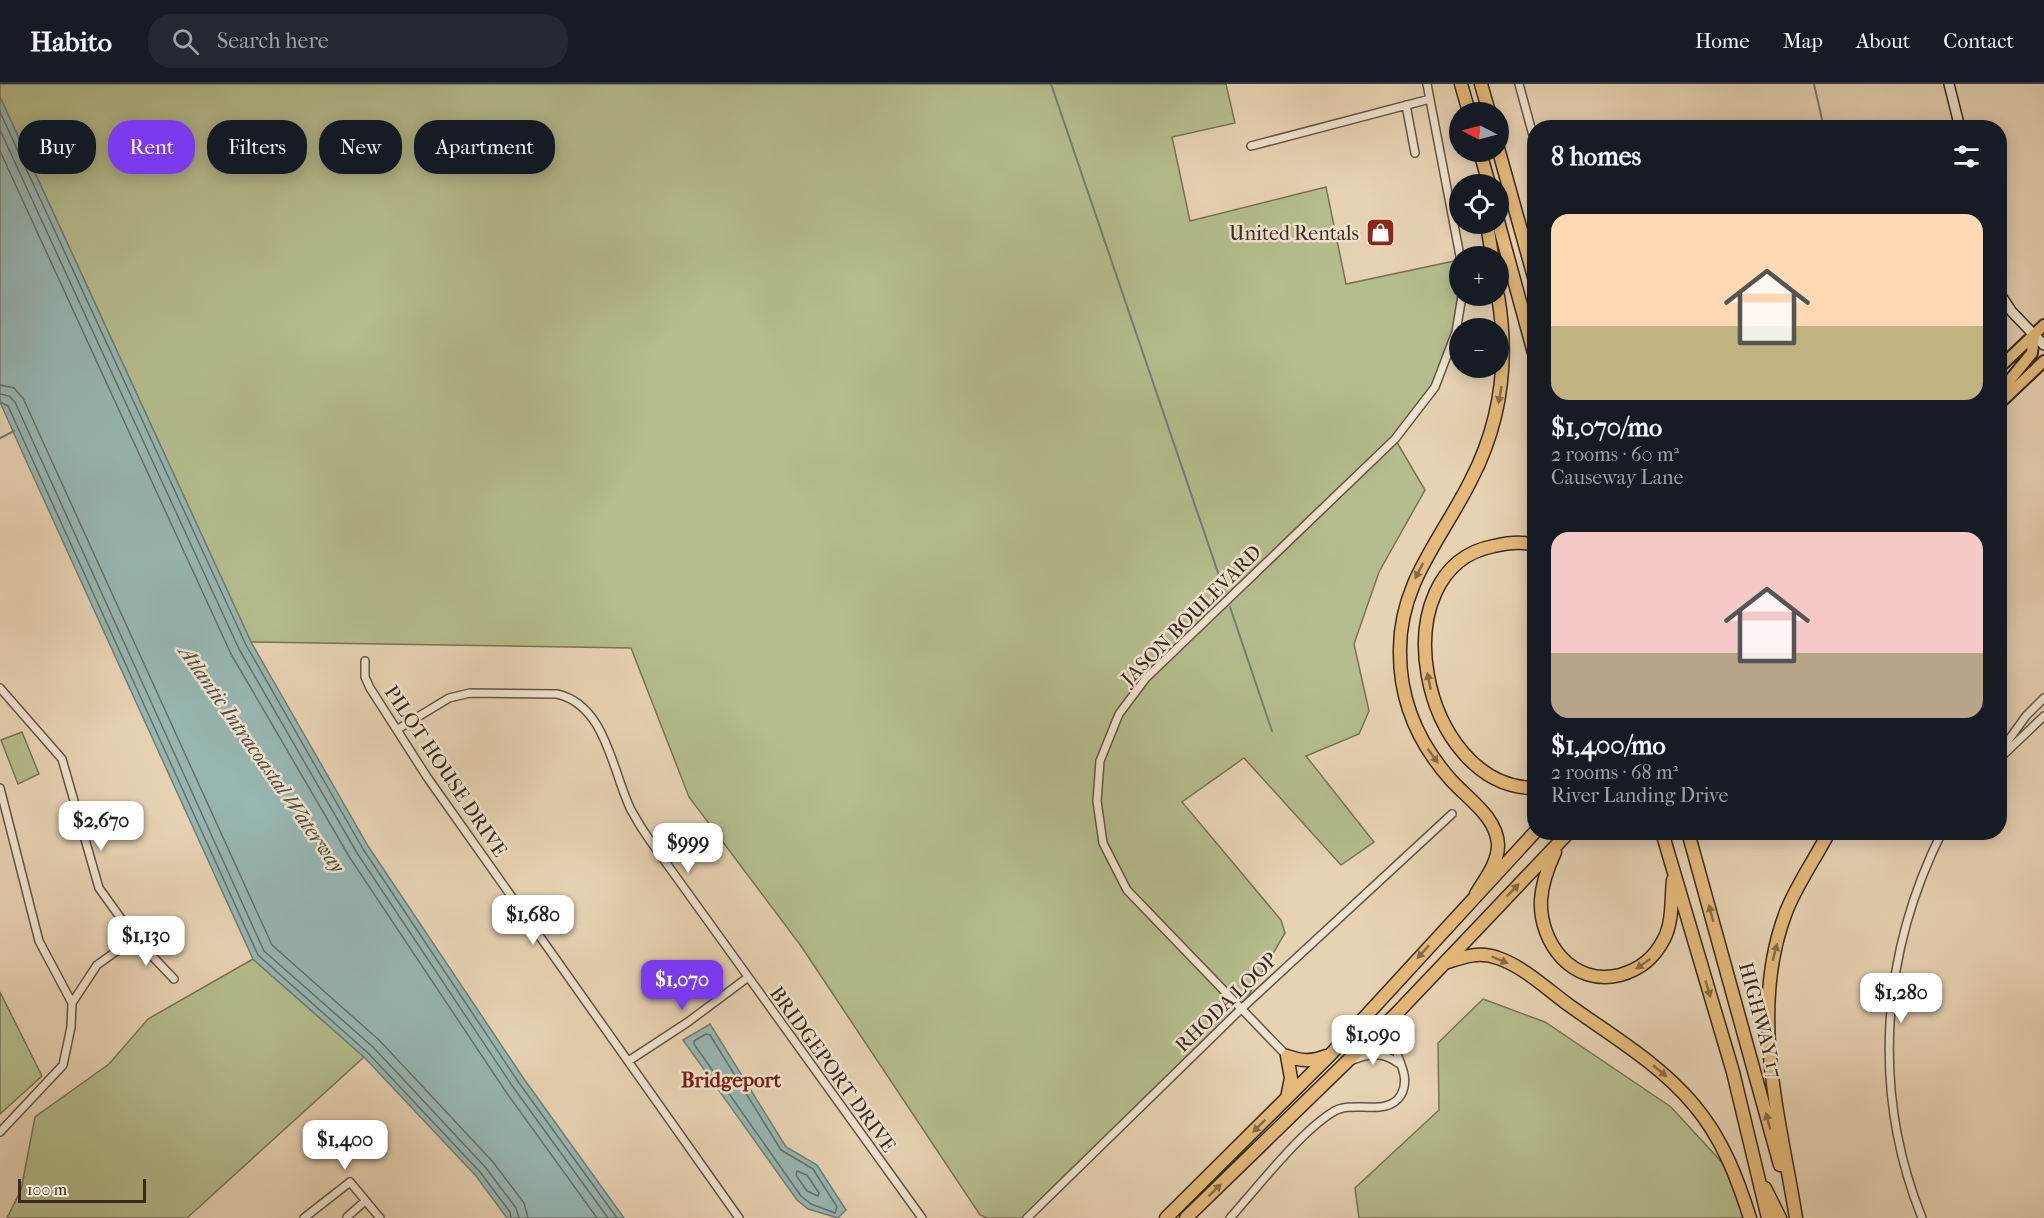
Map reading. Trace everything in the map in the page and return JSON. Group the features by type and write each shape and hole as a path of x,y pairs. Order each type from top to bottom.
{"highway":[{"path":"1461,84 1466,102"},
{"path":"1481,84 1486,102"},
{"path":"1502,162 1527,251"},
{"path":"1514,202 1527,229"},
{"path":"1502,234 1527,327"},
{"path":"1476,894 1494,863 1498,842 1491,822 1452,782 1420,736 1405,699 1401,677 1400,624 1416,574 1471,481 1492,430 1501,392 1503,356 1499,306"},
{"path":"1527,545 1504,543 1481,548 1453,566 1435,596 1426,633 1426,652 1431,693 1452,740 1468,759 1486,773 1506,784 1527,787"},
{"path":"1166,1218 1330,1055 1527,840"},
{"path":"1186,1218 1398,1012 1562,840"},
{"path":"1564,840 1544,883 1542,921 1548,939 1558,955 1572,968 1589,976 1609,978 1630,972 1646,964 1656,953 1665,937 1670,921 1674,873"},
{"name":"HIGHWAY 17","path":"1664,840 1733,1072 1768,1218"},
{"name":"HIGHWAY 17","path":"1690,840 1796,1218"},
{"path":"1796,1218 1771,1069 1767,1024 1768,992 1772,963 1786,913 1809,865 1824,840"},
{"path":"1444,963 1477,954 1499,958 1661,1070 1694,1105 1719,1140 1738,1181 1750,1218"},
{"path":"1287,1098 1291,1078 1287,1056 1313,1061 1330,1055"},
{"path":"1754,1165 1780,1218"}],"main road":[{"path":"2007,360 2044,325"},
{"path":"2007,383 2032,353 2034,335"},
{"path":"2007,396 2044,361"}],"street":[{"path":"1427,84 1458,246"},
{"path":"1519,84 1529,120"},
{"path":"1949,84 1958,120"},
{"path":"1251,146 1430,99"},
{"path":"1406,105 1415,153"},
{"path":"2007,302 2044,345"},
{"name":"JASON BOULEVARD","path":"1287,1056 1240,1010 1127,890 1103,843 1097,801 1100,761 1119,714 1146,678 1395,439 1435,387 1456,332 1460,306"},
{"name":"PILOT HOUSE DRIVE","path":"364,661 365,677 370,688 427,777 630,1060 739,1218"},
{"path":"0,688 62,759 99,888 135,938 174,979"},
{"name":"BRIDGEPORT DRIVE","path":"398,729 449,698 470,693 557,694 569,697 580,704 598,727 632,811 747,978 922,1218"},
{"path":"2007,742 2026,716 2044,698"},
{"path":"2007,751 2044,716"},
{"path":"0,788 39,941 72,1004 71,1027 63,1065 0,1132"},
{"name":"RHODA LOOP","path":"1027,1218 1240,1010 1452,814"},
{"path":"1922,1218 1903,1160 1894,1120 1889,1067 1889,1012 1902,936 1918,887 1939,840"},
{"path":"72,1004 97,965 135,938"},
{"path":"630,1060 688,1022 747,978"},
{"path":"1230,1218 1303,1138 1334,1111 1358,1106 1384,1107 1394,1103 1404,1085 1401,1065 1393,1048 1391,1034 1398,1012"},
{"path":"1348,1062 1362,1056 1382,1054 1401,1065"},
{"path":"304,1218 350,1182 380,1218"},
{"path":"346,1218 365,1201"}],"green space":[{"path":"0,84 1226,84 1235,123 1172,137 1190,221 1326,187 1346,284 1449,262 1449,306 1457,306 1457,318 1449,318 1449,350 1435,387 1395,439 1425,490 1379,572 1354,644 1369,711 1359,734 1306,756 1374,842 1341,865 1244,758 1182,802 1281,920 1285,933 1240,1010 1027,1218 987,1218 980,1215 801,946 689,797 631,648 251,642 35,174 96,174 96,120 18,120 18,136 0,97"},
{"path":"22,732 39,774 18,784 1,740"},
{"path":"253,959 364,1057 187,1218 7,1218 21,1190 35,1117 109,1064 148,1019"},
{"path":"0,992 42,1076 0,1114"},
{"path":"1483,999 1545,1022 1671,1107 1739,1181 1750,1218 1359,1218 1355,1188 1439,1110 1438,1043"}],"water":[{"name":"Atlantic Intracoastal Waterway","path":"0,97 18,136 18,174 35,174 251,642 368,846 524,1079 624,1218 507,1218 476,1176 364,1057 253,959 0,402"},
{"path":"710,1024 786,1147 817,1165 846,1210 838,1218 808,1209 797,1200 683,1040"}],"waterway":[{"path":"1051,84 1225,593"},
{"path":"1814,84 1822,120"},
{"path":"0,438 14,431"},
{"path":"1230,607 1272,731"}],"place":[{"name":"United Rentals","path":"1380,233"}],"district":[{"name":"Bridgeport","path":"731,1080"}]}
